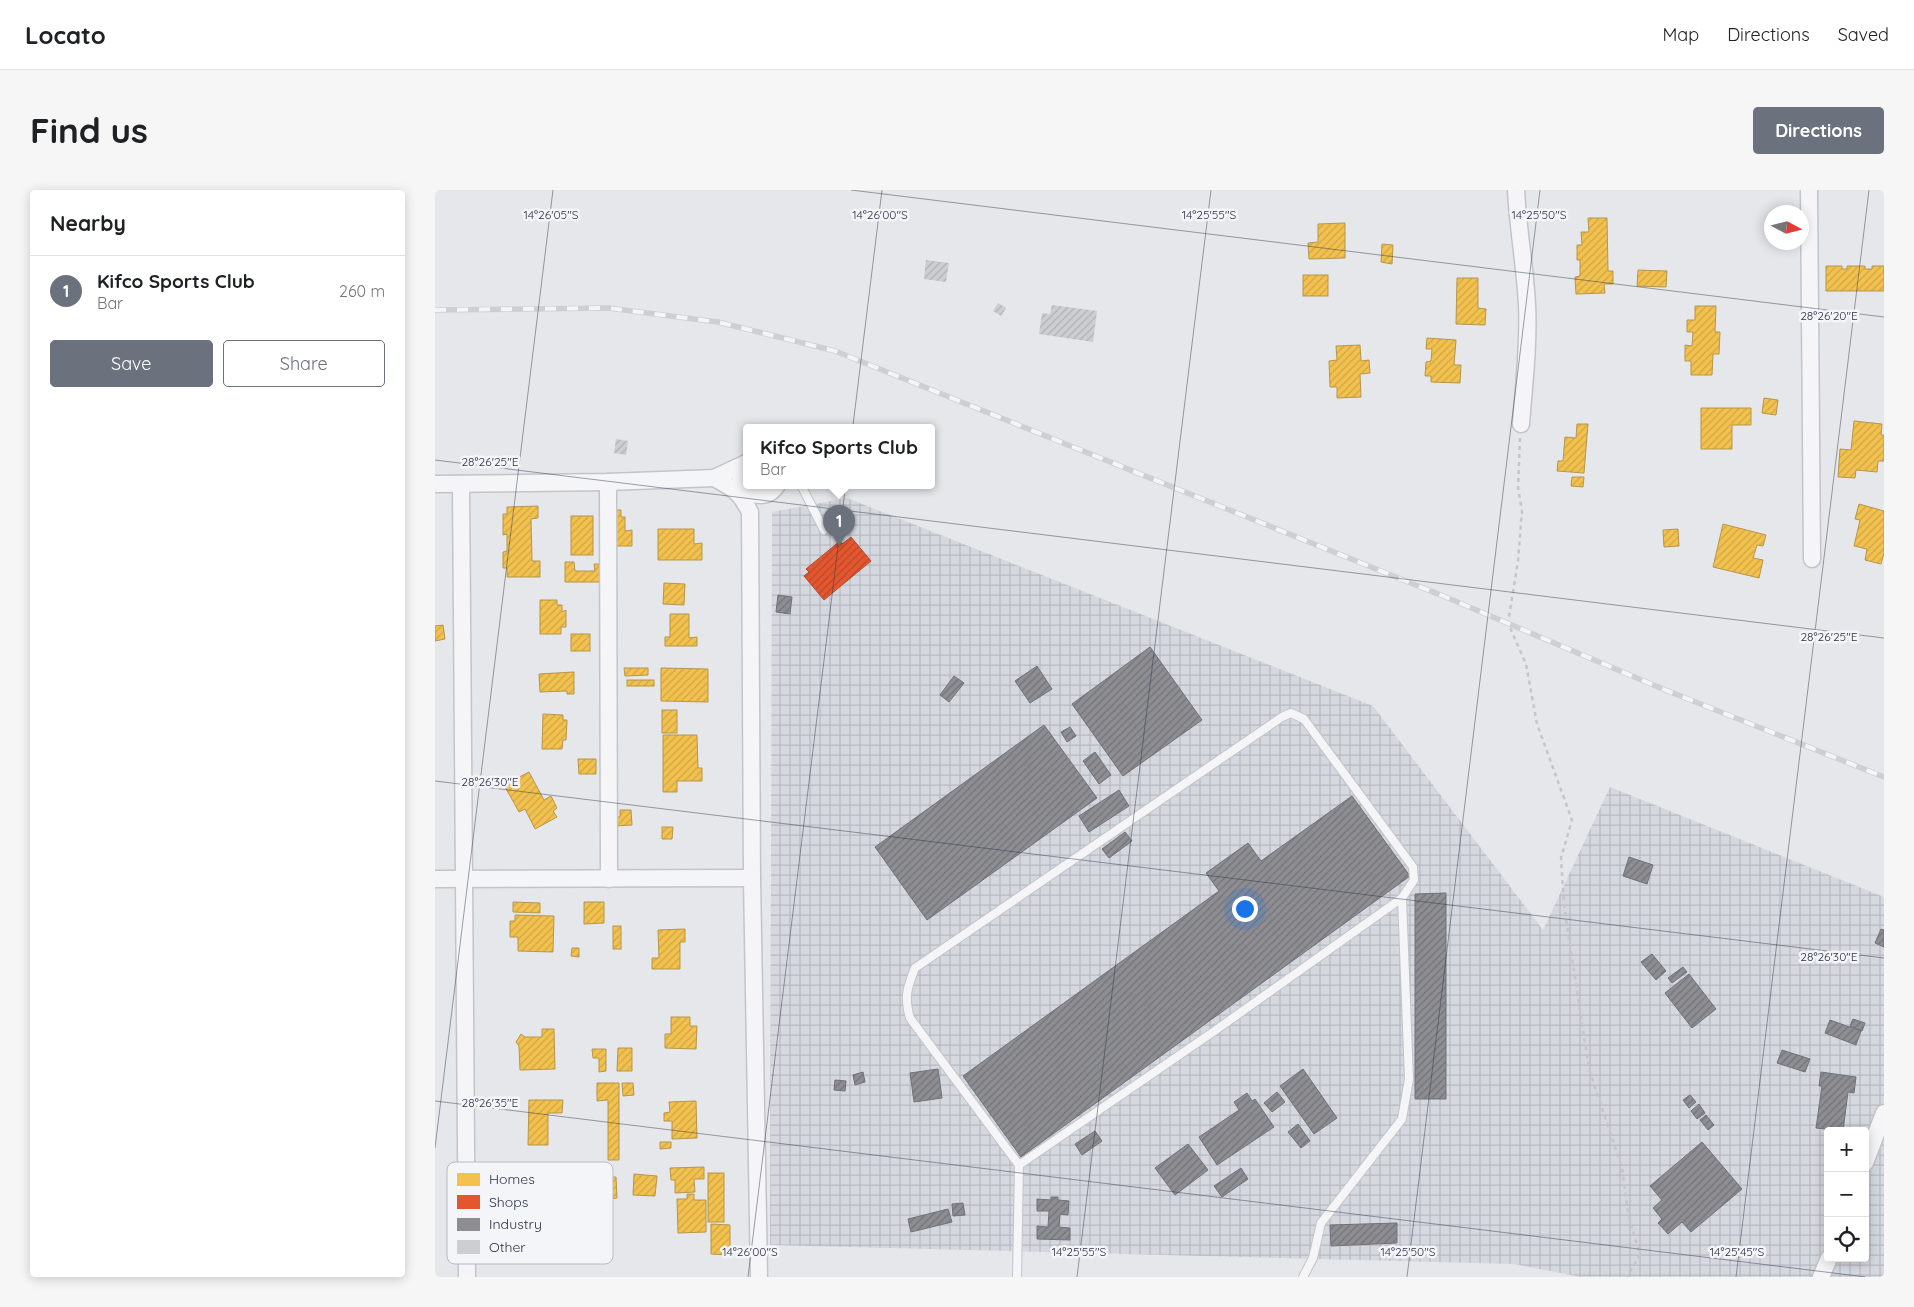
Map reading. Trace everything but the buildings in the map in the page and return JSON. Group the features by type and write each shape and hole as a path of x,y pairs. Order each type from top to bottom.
{"street":[{"path":"1516,190 1517,223 1524,267 1527,304 1521,424"},
{"path":"1809,190 1812,559"},
{"path":"435,484 608,482 715,478 743,464"},
{"path":"743,466 740,481 743,485"},
{"path":"715,478 742,496 750,512 752,878 759,1277"},
{"path":"608,482 609,879"},
{"path":"461,484 466,1162"},
{"path":"730,487 743,488"},
{"path":"746,489 747,491 765,491"},
{"path":"748,489 765,491"},
{"path":"750,512 765,491"},
{"path":"435,879 752,878"},
{"path":"1869,1152 1884,1113"},
{"path":"1821,1277 1827,1262"},
{"path":"467,1264 467,1277"}],"lane":[{"path":"803,489 824,530"},
{"path":"1017,1277 1019,1165 910,1018 906,1004 907,988 915,968 1282,716 1291,712 1304,719 1413,868 1414,880 1402,898 1213,1032 1019,1165"},
{"path":"1303,1277 1313,1258 1321,1223 1401,1119 1409,1079 1402,898"}],"path":[{"path":"1521,424 1518,488 1522,511 1518,561 1508,623 1526,664 1537,724 1572,820 1561,858 1564,905 1589,1070 1621,1168 1628,1213 1641,1256 1627,1277"}],"shaded area":[{"path":"847,498 1373,706 1543,930 1610,787 1884,897 1884,1277 1581,1277 1514,1264 770,1245 772,512"}],"railway":[{"path":"435,310 608,308 718,322 835,351 1448,598 1663,689 1884,777"}],"place":[{"name":"Kifco Sports Club","path":"839,546"}]}
